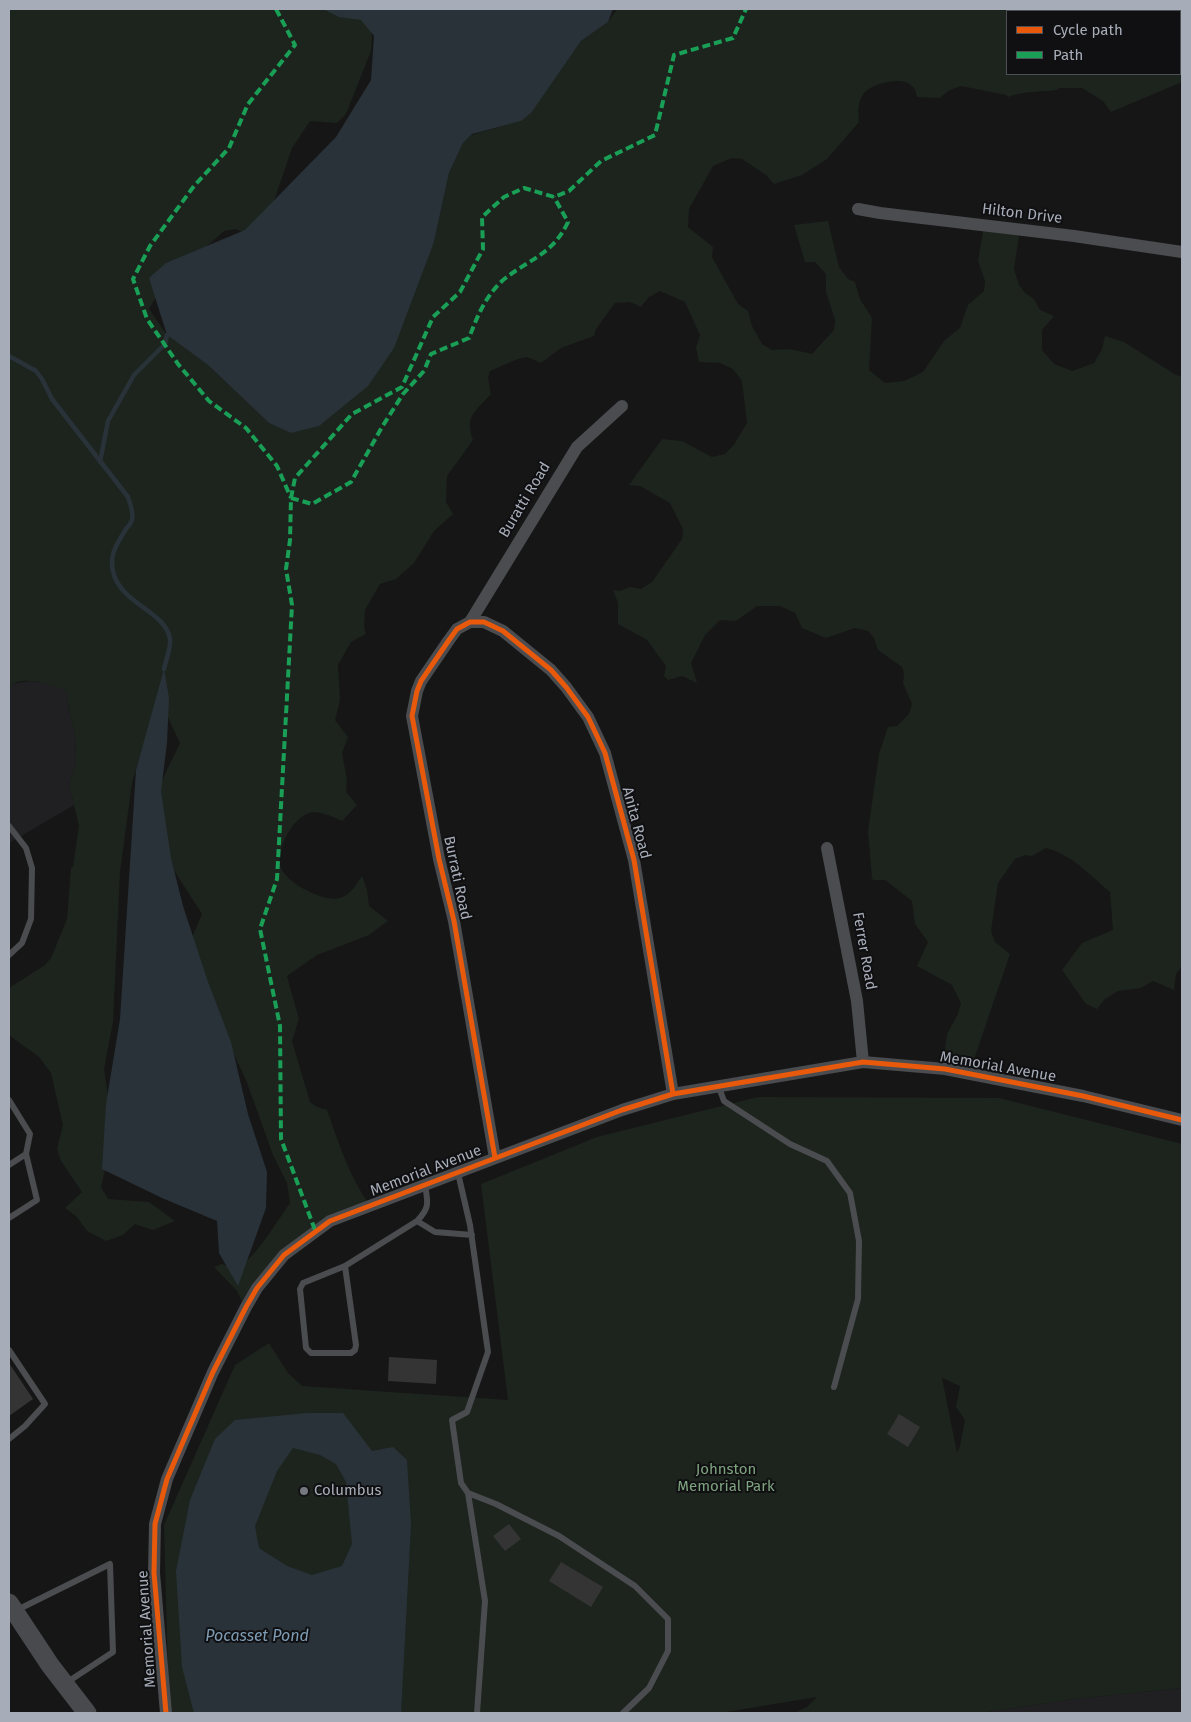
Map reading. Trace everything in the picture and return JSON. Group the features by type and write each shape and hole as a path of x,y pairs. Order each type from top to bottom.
{"main road":[{"path":"11,1608 64,1684 87,1713"}],"street":[{"name":"Hilton Drive","path":"858,209 1074,236 1182,252"},
{"name":"Buratti Road","path":"470,622 577,447 622,406"},
{"name":"Anita Road","path":"470,622 484,622 503,631 551,670 588,717 605,753 634,860 673,1094"},
{"name":"Burrati Road","path":"470,622 457,629 422,681 417,691 412,716 439,859 454,922 495,1158"},
{"name":"Ferrer Road","path":"827,848 857,1001 863,1062"},
{"name":"Memorial Avenue","path":"166,1713 154,1573 155,1524 167,1479 213,1372 246,1307 258,1288 284,1255 330,1221 622,1110 673,1094 863,1062 944,1068 1083,1096 1182,1120"}],"lane":[{"path":"9,826 26,848 32,868 31,918 22,943 9,955"},
{"path":"718,1086 724,1101 790,1144 827,1161 850,1193 859,1241 858,1299 834,1387"},
{"path":"9,1100 30,1134 26,1154 37,1200 9,1218"},
{"path":"9,1165 26,1154"},
{"path":"458,1172 472,1235 488,1352 467,1412 452,1420 461,1483 468,1493 485,1601 477,1713"},
{"path":"345,1266 355,1350 351,1353 311,1353 306,1348 300,1290 303,1283 345,1266 417,1221 428,1205 425,1185"},
{"path":"417,1221 435,1232 472,1235"},
{"path":"9,1350 45,1404 26,1426 9,1439"},
{"path":"468,1493 496,1504 559,1536 636,1586 668,1619 668,1651 650,1688 624,1713"},
{"path":"11,1608 110,1564 113,1652 64,1684"}],"shaded area":[{"path":"30,681 50,683 66,691 75,733 76,764 69,784 74,805 9,843 9,687 12,684"},
{"path":"1182,1688 1182,1713 980,1713 1074,1699"}],"green space":[{"path":"9,9 332,9 355,15 369,24 372,36 371,51 346,114 337,123 310,121 292,148 273,204 256,238 236,229 224,231 164,284 149,309 167,335 208,365 269,423 277,426 434,242 449,173 463,143 471,135 520,121 530,113 581,41 608,22 617,9 1182,9 1182,82 1111,112 1103,101 1082,88 1059,88 1057,90 1025,93 1008,97 961,86 948,91 940,98 917,97 913,87 902,81 881,84 869,89 862,95 858,114 859,122 827,159 802,175 774,184 766,175 742,159 732,158 713,166 689,209 688,227 713,247 712,257 738,304 748,311 752,326 762,344 772,350 790,349 812,354 834,330 835,320 826,292 826,274 815,262 805,262 794,225 828,221 839,267 848,279 855,282 860,299 872,318 869,370 885,383 904,381 923,372 944,341 960,328 968,305 984,291 985,281 978,261 984,226 1020,230 1014,269 1019,285 1025,293 1034,299 1040,310 1054,316 1042,330 1042,350 1054,364 1072,371 1094,363 1102,349 1105,336 1124,342 1182,377 1182,966 1176,974 1174,990 1153,981 1141,988 1118,991 1105,999 1097,1009 1086,1004 1062,970 1082,943 1113,930 1110,892 1072,860 1046,848 1032,856 1025,855 1015,859 998,883 991,931 995,942 1010,954 970,1071 943,1066 947,1034 958,1014 961,1003 952,985 917,966 928,942 915,924 912,901 885,880 873,880 872,878 868,831 879,754 888,727 897,726 909,714 912,704 903,683 904,674 902,667 878,650 874,638 868,631 855,628 826,638 802,628 795,613 780,606 757,606 736,621 720,620 705,635 691,663 697,683 682,676 668,680 664,676 666,666 647,640 618,624 618,603 613,590 620,591 630,587 641,589 652,582 682,539 683,529 670,503 640,486 629,485 662,439 682,441 712,457 725,454 733,446 747,423 742,381 733,369 720,363 699,362 696,348 700,335 685,302 660,291 649,297 641,307 630,302 615,303 596,329 594,336 561,348 541,363 527,357 490,371 488,377 491,394 476,410 471,419 470,425 473,440 447,476 446,502 453,514 434,531 414,563 396,579 380,584 365,610 364,627 366,634 351,642 338,665 340,700 335,720 348,737 342,753 347,780 346,792 357,805 342,821 317,812 309,813 303,817 291,828 287,835 281,850 280,864 288,878 305,890 333,899 344,897 353,889 362,876 367,889 369,906 388,921 369,935 317,955 287,976 299,1019 292,1041 310,1102 317,1107 327,1110 350,1170 369,1204 290,1251 246,1309 237,1291 214,1267 222,1264 236,1266 247,1261 260,1246 290,1203 287,1183 273,1155 246,1080 198,979 191,940 202,914 175,872 158,829 156,793 180,743 163,707 143,746 132,783 120,872 113,1022 104,1069 111,1117 109,1153 101,1187 108,1199 149,1202 175,1221 153,1230 135,1224 123,1235 106,1241 87,1231 77,1217 65,1208 82,1192 61,1161 57,1149 63,1125 51,1073 39,1057 9,1035 9,988 45,965 51,958 67,919 71,868 73,867 79,826 69,784 76,763 75,733 66,691 45,683 21,681 9,687"},
{"name":"Johnston Memorial Park","path":"758,1097 999,1098 1182,1144 1182,1688 1074,1699 980,1713 794,1713 807,1707 817,1697 720,1713 169,1713 164,1525 235,1365 269,1343 288,1373 302,1386 508,1400 481,1184 597,1137","holes":["942,1378 960,1386 956,1407 965,1420 957,1453"]}],"water":[{"path":"323,9 613,9 608,22 581,41 531,113 521,121 472,134 463,143 449,173 434,242 394,348 368,386 319,426 291,433 269,423 208,365 167,335 149,278 166,263 245,230 336,137 371,80 374,36 361,20 339,17"},
{"path":"164,669 169,698 167,743 161,791 171,858 183,906 208,982 231,1042 248,1114 267,1172 266,1208 238,1286 219,1253 217,1221 162,1198 102,1169 106,1104 120,1019 136,770"},
{"name":"Pocasset Pond","path":"307,1413 343,1413 372,1451 393,1447 407,1460 411,1525 401,1713 194,1713 182,1667 176,1571 190,1500 215,1439 235,1420","holes":["293,1448 320,1455 336,1464 346,1482 352,1544 342,1566 312,1575 287,1566 259,1548 255,1526 277,1471"]}],"building":[{"path":"389,1357 437,1360 436,1384 388,1381"},
{"path":"9,1363 33,1399 9,1416"},
{"path":"899,1414 920,1427 908,1447 887,1434"},
{"path":"509,1524 521,1539 505,1551 493,1536"},
{"path":"561,1562 603,1587 591,1607 549,1581"}],"waterway":[{"path":"100,462 108,421 134,375 165,344 167,335"},
{"path":"9,356 36,371 52,399 128,497 132,511 132,520 114,551 112,568 119,585 126,594 161,622 167,630 170,643 164,669"}],"marked path":[{"path":"276,9 295,45 248,104 229,148 194,186 150,246 133,279 147,319 178,364 209,401 246,428 277,466 291,498"},
{"path":"315,1230 281,1139 280,1026 260,929 277,879 292,605 286,569 290,540 291,498 295,478 352,414 402,387 433,317 460,292 483,249 482,217 504,197 524,188 554,197 569,191 601,161 655,135 674,55 733,38 746,9"},
{"path":"291,498 312,504 351,482 403,394 424,371 431,354 469,338 482,308 496,287 547,250 562,233 568,222 554,197"}],"cycle path":[{"path":"495,1158 454,921 439,859 412,716 421,681 457,629 470,622 484,622 503,631 551,670 588,717 605,753 634,860 673,1094"},
{"path":"166,1713 154,1573 155,1524 167,1479 213,1372 257,1288 284,1255 330,1221 622,1110 673,1094 863,1062 945,1069 1083,1096 1182,1120"}],"place":[{"name":"Columbus","path":"304,1491"}]}
